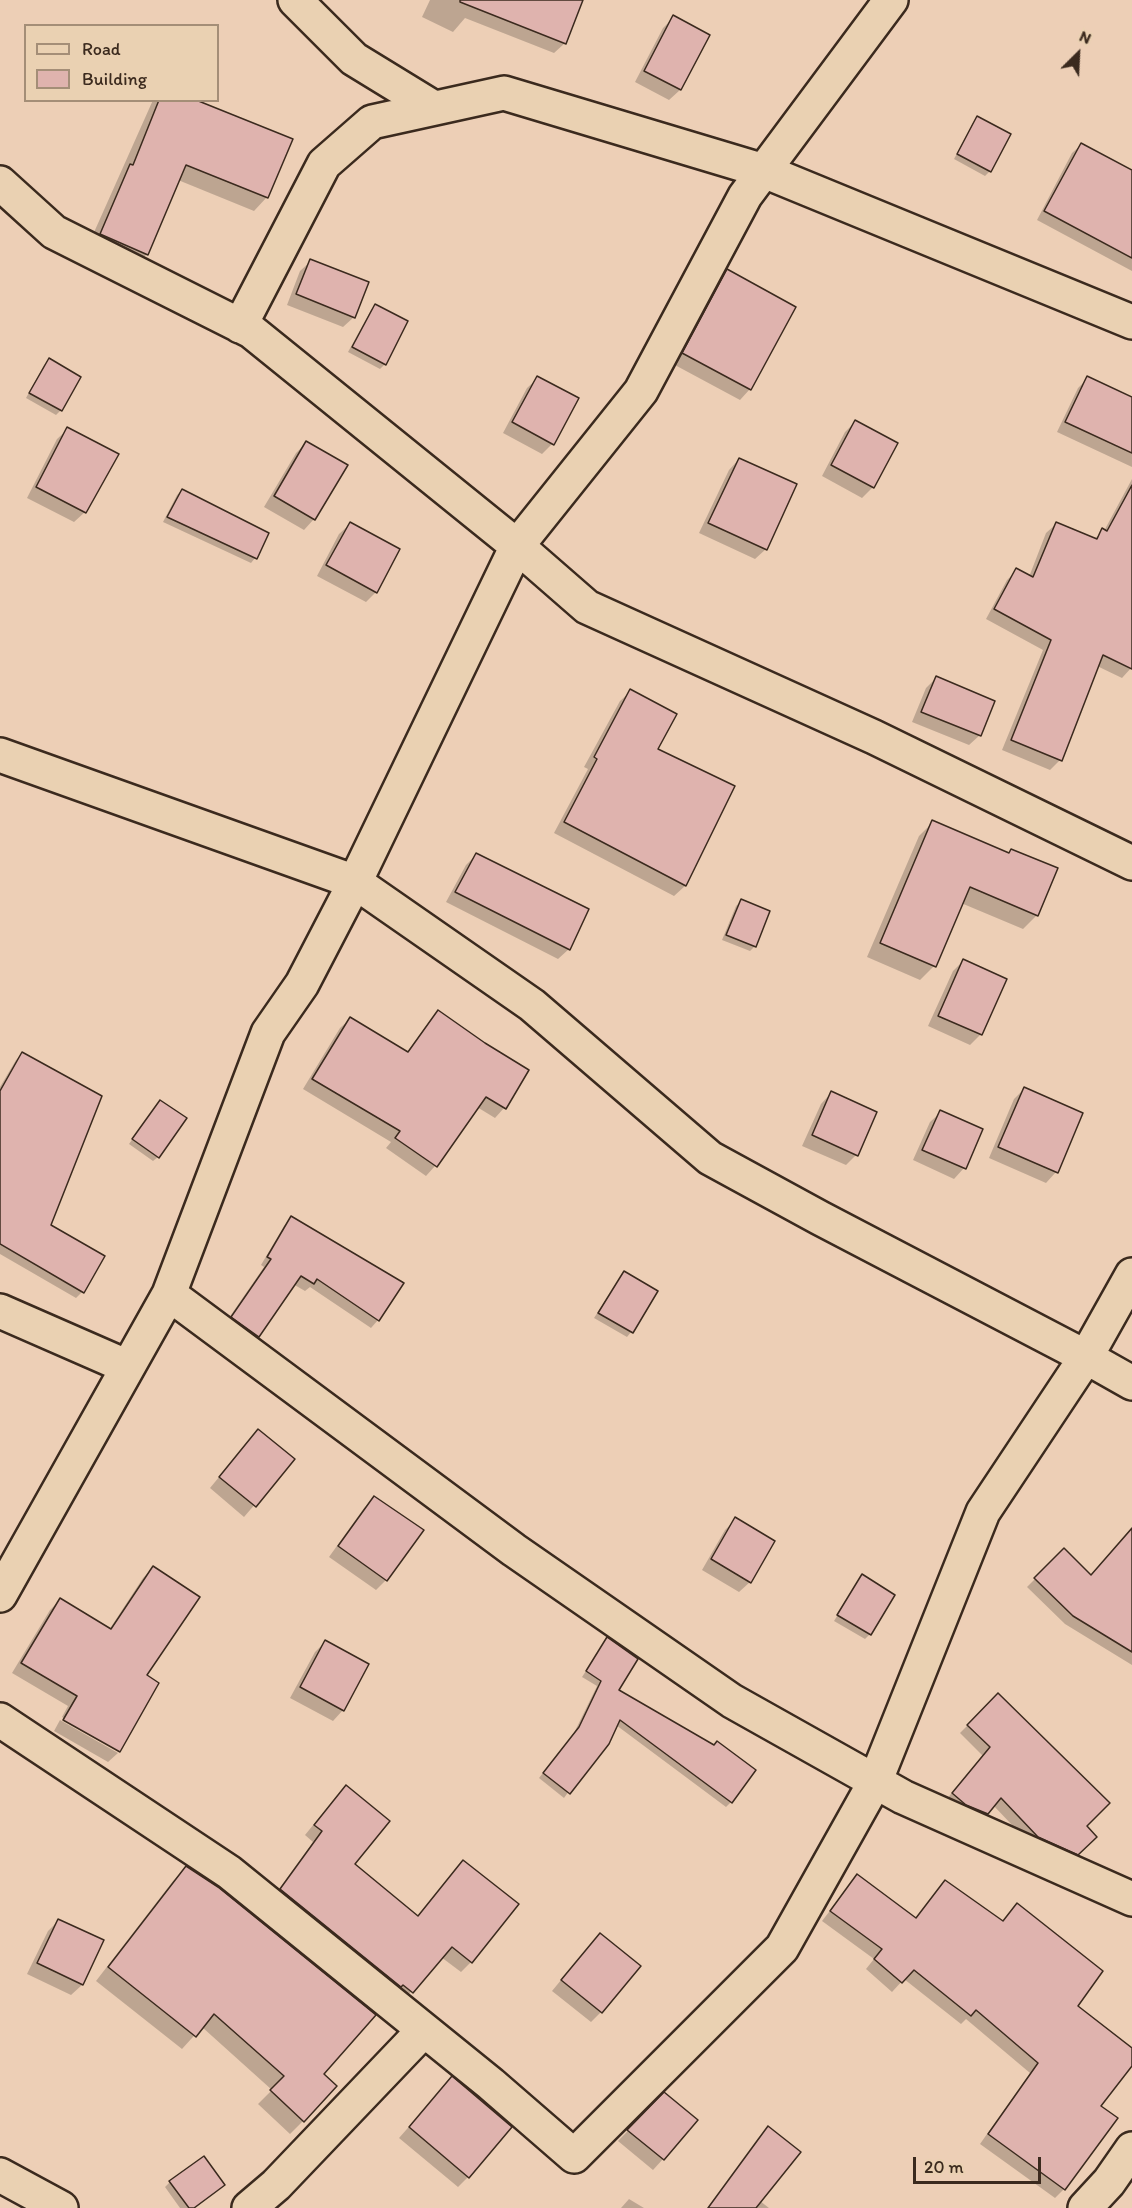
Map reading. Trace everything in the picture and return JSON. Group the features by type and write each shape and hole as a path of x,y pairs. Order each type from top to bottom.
{"street":[{"path":"295,0 354,59 434,108"},
{"path":"0,1594 169,1294 268,1034 302,984 355,882 517,546 641,391 745,196 891,0"},
{"path":"240,326 324,164 372,122 504,93 764,171 1132,322"},
{"path":"0,183 54,231 240,326 260,339 517,546 588,607 874,737 1132,863"},
{"path":"0,755 355,882 532,1005 710,1158 1132,1383"},
{"path":"0,1720 229,1872 491,2084 574,2156 782,1948 875,1782 983,1512 1086,1357 1132,1275"},
{"path":"169,1294 514,1550 732,1701 903,1797 1132,1899"},
{"path":"0,1311 128,1366"},
{"path":"249,2208 276,2185 424,2030"},
{"path":"1085,2208 1109,2182 1132,2149"},
{"path":"0,2175 61,2208"}],"building":[{"path":"460,0 583,0 566,44 460,2"},
{"path":"673,15 710,35 681,90 644,71"},
{"path":"158,102 201,102 293,139 268,198 186,165 148,255 100,234 130,164 133,165"},
{"path":"977,116 1011,134 991,172 957,154"},
{"path":"1081,143 1132,170 1132,258 1044,211"},
{"path":"310,259 369,282 355,318 296,294"},
{"path":"727,269 796,307 751,390 682,353"},
{"path":"375,304 408,321 386,365 352,347"},
{"path":"49,358 81,377 62,411 29,393"},
{"path":"537,376 579,398 554,445 512,422"},
{"path":"1087,376 1132,397 1132,453 1065,422"},
{"path":"855,420 898,443 874,488 831,465"},
{"path":"67,427 119,454 86,513 36,487"},
{"path":"306,441 348,465 315,520 274,496"},
{"path":"739,458 797,484 767,550 708,523"},
{"path":"1132,485 1132,669 1103,655 1062,761 1011,740 1051,640 994,609 1016,568 1033,577 1056,522 1097,539 1102,528 1107,531"},
{"path":"182,489 269,533 257,559 167,517"},
{"path":"350,522 400,549 377,593 326,565"},
{"path":"936,676 995,701 981,736 921,712"},
{"path":"630,689 677,714 658,749 735,786 686,886 564,822 597,759 594,757"},
{"path":"932,820 1009,853 1011,849 1058,868 1038,916 970,887 936,967 880,943"},
{"path":"476,853 589,909 570,950 455,892"},
{"path":"741,899 770,911 756,947 726,935"},
{"path":"963,959 1007,979 982,1035 938,1016"},
{"path":"438,1010 529,1070 506,1109 486,1097 437,1167 395,1138 400,1131 312,1079 350,1017 408,1052"},
{"path":"22,1052 102,1096 51,1225 105,1256 84,1293 0,1244 0,1091"},
{"path":"1024,1087 1083,1113 1058,1173 998,1147"},
{"path":"831,1091 877,1112 858,1156 812,1135"},
{"path":"160,1100 187,1118 159,1158 132,1139"},
{"path":"940,1110 983,1129 966,1169 922,1150"},
{"path":"291,1216 404,1283 379,1321 317,1279 314,1284 301,1276 259,1337 231,1317 271,1259 267,1257"},
{"path":"624,1271 658,1291 633,1333 598,1313"},
{"path":"258,1429 295,1459 256,1507 219,1477"},
{"path":"374,1496 424,1530 387,1581 338,1546"},
{"path":"735,1517 775,1541 751,1583 711,1559"},
{"path":"1132,1528 1132,1652 1073,1616 1034,1578 1064,1548 1091,1575"},
{"path":"153,1566 200,1597 147,1675 159,1683 120,1752 63,1720 77,1696 21,1663 60,1598 111,1629"},
{"path":"862,1574 895,1595 871,1635 837,1615"},
{"path":"607,1637 638,1659 619,1690 714,1745 717,1741 756,1770 732,1803 620,1720 609,1744 570,1794 543,1773 579,1727 601,1681 586,1671"},
{"path":"325,1640 369,1664 344,1711 300,1687"},
{"path":"998,1693 1110,1803 1087,1826 1097,1837 1078,1855 1038,1837 1001,1798 988,1814 966,1805 952,1793 990,1747 967,1725"},
{"path":"346,1785 390,1821 355,1864 418,1916 463,1860 519,1904 472,1963 452,1947 413,1993 403,1985 401,1987 280,1889 322,1831 314,1825"},
{"path":"186,1866 218,1887 376,2015 324,2074 337,2086 304,2122 270,2090 284,2076 214,2014 196,2037 108,1967"},
{"path":"857,1874 916,1918 945,1880 1003,1921 1017,1903 1103,1971 1078,2006 1132,2048 1132,2066 1101,2106 1118,2118 1065,2190 988,2134 1038,2063 976,2010 971,2016 914,1970 902,1983 874,1959 882,1949 830,1911"},
{"path":"58,1919 104,1940 83,1985 37,1963"},
{"path":"600,1933 641,1966 602,2013 561,1980"},
{"path":"452,2076 512,2127 469,2178 409,2127"},
{"path":"664,2092 698,2120 664,2160 627,2130"},
{"path":"768,2126 801,2152 756,2208 708,2208"},
{"path":"204,2156 225,2185 194,2208 189,2208 169,2181"}]}
